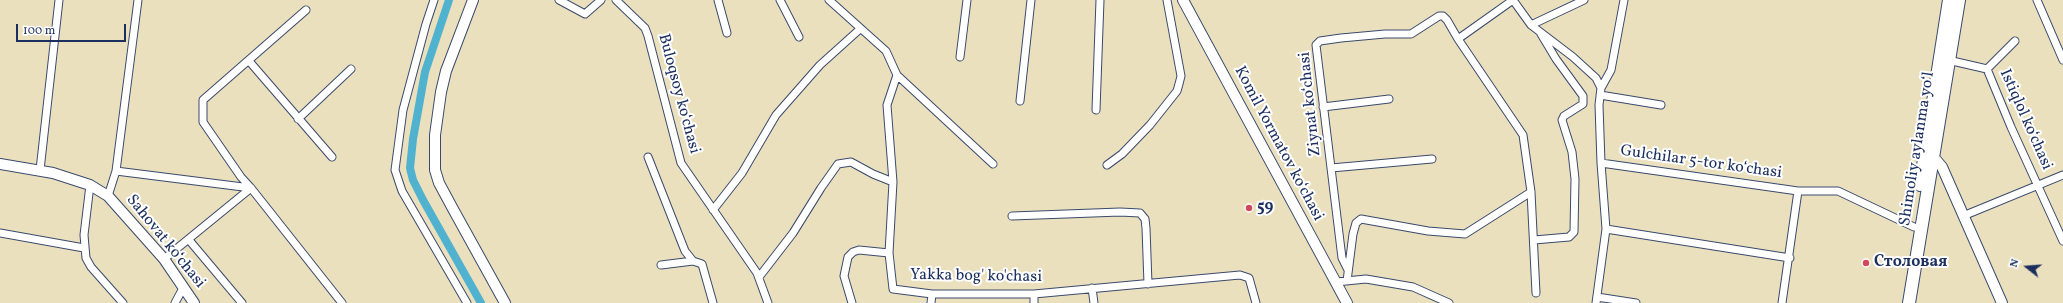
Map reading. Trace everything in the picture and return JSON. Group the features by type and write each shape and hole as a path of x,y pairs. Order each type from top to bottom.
{"main road":[{"name":"Shimoliy aylanma yoʻl","path":"1909,303 1949,0"},
{"name":"Shimoliy aylanma yoʻl","path":"1902,303 1914,226 1959,0"}],"street":[{"path":"40,170 59,0"},
{"path":"108,196 116,171 138,0"},
{"path":"434,0 403,110 395,170 402,191 467,303"},
{"path":"473,0 446,71 441,92 435,135 435,170 439,183 505,303"},
{"path":"559,0 585,14 601,0"},
{"name":"Buloqsoy koʻchasi","path":"616,0 644,28 681,163 759,277 768,303"},
{"path":"718,0 726,33"},
{"path":"780,0 799,37"},
{"path":"830,0 860,29 886,51 897,75 992,164"},
{"path":"960,57 967,0"},
{"path":"1020,101 1031,0"},
{"path":"1096,110 1100,0"},
{"path":"1107,165 1122,154 1150,125 1177,91 1181,76 1167,0"},
{"name":"Komil Yormatov koʻchasi","path":"1183,0 1347,303"},
{"path":"1458,39 1513,0 1530,25 1539,30 1579,62 1596,78 1600,91 1600,163 1606,230 1596,300 1636,303"},
{"path":"1530,25 1584,0"},
{"path":"1600,91 1611,70 1624,0"},
{"path":"2037,0 2063,60"},
{"path":"306,10 203,100 202,115 203,122 209,131 251,188 342,303"},
{"name":"Ziynat koʻchasi","path":"1348,270 1342,258 1316,45 1320,41 1385,34 1411,34 1439,16 1443,16 1524,135 1531,192 1536,293"},
{"path":"713,210 742,173 776,115 820,65 860,29"},
{"path":"1534,240 1569,237 1574,232 1575,179 1572,152 1562,120 1564,116 1583,104 1583,96 1580,90 1556,59 1539,30"},
{"path":"1987,69 2015,41"},
{"name":"Istiqlol ko‘chasi","path":"1948,60 1987,69 2011,127 2063,241"},
{"path":"249,61 332,157"},
{"path":"298,119 351,69"},
{"name":"Yakka bog' ko'chasi","path":"897,75 887,105 893,182 889,253 893,289 932,294 1034,294 1240,275 1249,278 1256,303"},
{"path":"1600,91 1661,105"},
{"path":"1323,107 1389,99"},
{"path":"648,156 681,243 693,261"},
{"path":"1928,157 1942,167 2002,303"},
{"path":"1332,168 1432,159"},
{"path":"759,277 794,233 838,164 850,162 893,182"},
{"name":"Gulchilar 5-tor koʻchasi","path":"1600,163 1798,191 1838,191 1914,226"},
{"name":"Sahovat koʻchasi","path":"0,164 40,170 90,185 108,196 164,259 194,303"},
{"path":"116,171 251,188"},
{"path":"1963,216 2063,175"},
{"path":"90,185 84,248 86,258 91,268 123,303"},
{"path":"164,259 251,188"},
{"path":"1782,303 1790,258 1798,191"},
{"name":"Ziynat koʻchasi","path":"1347,281 1353,234 1356,223 1361,219 1428,231 1465,234 1531,192"},
{"path":"1012,216 1140,212 1145,219 1146,228 1148,284"},
{"path":"1606,230 1790,258"},
{"path":"0,233 84,248"},
{"path":"189,240 242,303"},
{"path":"852,303 844,276 848,257 853,252 859,250 889,253"},
{"path":"661,265 693,261 702,264 713,303"},
{"path":"1336,282 1366,279 1413,287 1449,303"},
{"path":"175,303 183,288"},
{"path":"1092,288 1094,303"},
{"path":"931,303 932,294"},
{"path":"1034,294 1034,303"}],"waterway":[{"path":"449,0 425,72 413,139 410,168 413,180 423,200 481,303"}],"place":[{"name":"59","path":"1249,208"},
{"name":"Столовая","path":"1866,263"}]}
